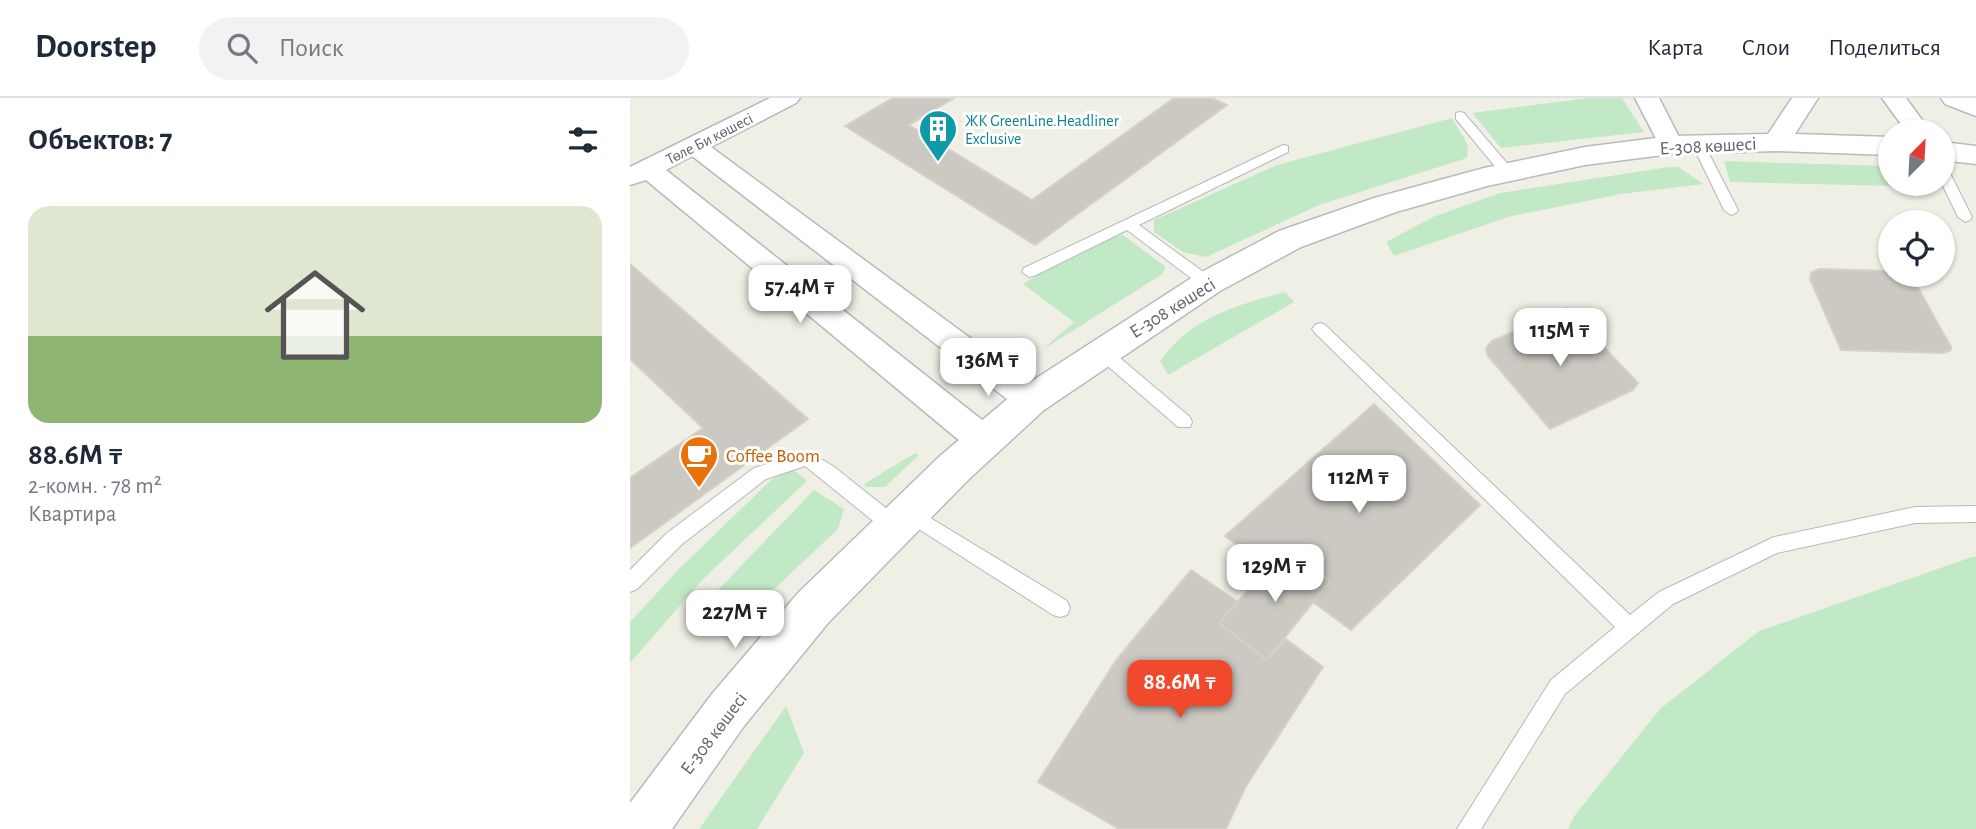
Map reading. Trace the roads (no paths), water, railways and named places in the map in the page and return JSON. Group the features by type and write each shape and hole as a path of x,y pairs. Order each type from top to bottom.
{"street":[{"name":"Төле Би көшесі","path":"639,173 788,98"},
{"path":"1647,98 1685,145"},
{"path":"1776,142 1805,98"},
{"path":"1894,98 1909,119"},
{"name":"Е-308 көшесі","path":"642,829 736,700 813,608 902,520 1031,400 1101,351 1208,283 1290,239 1385,205 1507,172 1585,156 1685,145 1776,142 1878,146"},
{"path":"694,146 1031,400"},
{"path":"1955,152 1976,155"},
{"path":"639,173 984,441"}],"lane":[{"path":"1460,116 1507,172"},
{"path":"1685,145 1731,210"},
{"path":"1029,272 1283,149"},
{"path":"1954,196 1965,217"},
{"path":"1130,225 1208,283"},
{"path":"1320,329 1630,628"},
{"path":"1101,351 1184,422"},
{"path":"630,583 674,539 760,474 807,458 902,520 1060,608"},
{"path":"1468,829 1559,687 1666,598 1774,545 1915,515 1976,514"}],"place":[{"name":"ЖК GreenLine.Headliner Exclusive","path":"938,163"},
{"name":"Coffee Boom","path":"699,489"}]}
